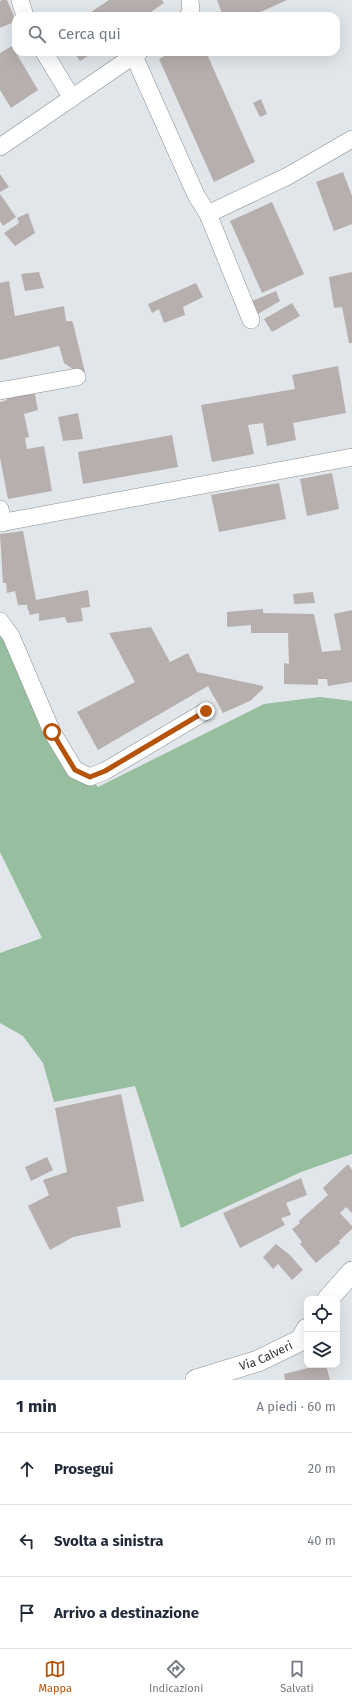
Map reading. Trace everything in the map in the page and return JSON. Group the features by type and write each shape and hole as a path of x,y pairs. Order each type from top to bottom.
{"street":[{"path":"20,0 24,12"},
{"path":"190,0 191,12"},
{"path":"46,56 72,98"},
{"path":"0,147 134,56"},
{"path":"138,56 196,195 208,214 251,320"},
{"path":"208,214 288,176 352,139"},
{"path":"0,391 77,377"},
{"path":"1,518 352,457"},
{"path":"0,621 11,636 52,732 75,770 90,777 105,771 206,711"},
{"path":"331,1296 352,1272"},
{"name":"Via Calveri","path":"196,1380 258,1361 300,1340 305,1332"}],"green space":[{"path":"0,621 52,732 98,787 264,704 320,697 352,701 352,1154 301,1172 181,1228 135,1086 54,1102 43,1063 23,1036 0,1023 0,953 42,938 0,852"}],"building":[{"path":"7,0 12,12 12,23 0,28 0,1"},
{"path":"109,0 162,0 164,3 151,12 91,12"},
{"path":"217,0 287,0 261,12 222,12"},
{"path":"12,46 12,56 18,56 38,90 11,108 0,90 0,53"},
{"path":"77,56 88,56 80,61"},
{"path":"165,56 208,56 255,162 214,182 159,59"},
{"path":"261,99 267,114 260,117 253,103"},
{"path":"343,172 352,196 352,224 334,231 316,182"},
{"path":"0,174 9,187 0,192"},
{"path":"0,194 16,217 3,226 0,221"},
{"path":"272,202 304,274 262,293 230,221"},
{"path":"28,213 35,233 15,246 4,233 19,223 17,218"},
{"path":"39,272 44,288 25,291 21,274"},
{"path":"352,272 352,343 349,343 342,307 334,308 329,277"},
{"path":"9,281 15,316 64,306 66,321 72,321 73,323 85,372 73,369 64,363 59,346 0,360 0,283"},
{"path":"196,283 203,297 183,307 185,315 164,323 159,309 152,313 148,304"},
{"path":"276,291 280,301 258,314 252,301"},
{"path":"292,303 300,316 272,332 264,319"},
{"path":"338,366 346,413 293,423 296,440 267,446 263,423 248,425 254,454 212,462 201,405 295,389 292,375"},
{"path":"35,394 38,410 24,414 29,437 25,438 27,449 44,446 52,491 8,499 0,458 0,402 7,400 6,397"},
{"path":"78,413 83,439 63,441 58,417"},
{"path":"172,435 178,467 83,484 78,452"},
{"path":"332,473 339,509 307,516 300,479"},
{"path":"279,483 286,519 219,532 211,495"},
{"path":"23,531 36,600 88,590 90,607 81,608 83,621 67,623 65,617 39,621 39,613 30,615 27,607 28,605 18,605 15,591 7,593 6,583 3,583 0,534"},
{"path":"313,592 315,603 294,604 293,594"},
{"path":"263,609 263,613 314,614 322,652 341,650 334,614 352,610 352,682 328,686 327,679 318,679 318,685 284,684 284,663 289,664 288,633 251,633 251,625 227,627 227,612"},
{"path":"151,627 170,662 188,653 197,672 263,686 263,689 250,701 223,713 208,686 98,750 77,712 135,682 109,633"},
{"path":"121,1094 144,1201 117,1207 121,1227 73,1237 50,1250 28,1206 49,1195 43,1180 67,1172 55,1108"},
{"path":"47,1157 53,1170 31,1181 25,1167"},
{"path":"348,1164 352,1170 352,1213 346,1207 340,1213 352,1226 352,1229 339,1241 340,1243 316,1263 300,1244 302,1242 292,1229 328,1195 323,1188"},
{"path":"301,1178 307,1195 286,1203 291,1215 281,1218 285,1225 240,1248 223,1213"},
{"path":"276,1244 290,1255 303,1270 292,1280 278,1264 273,1269 263,1257"},
{"path":"308,1368 327,1368 330,1380 285,1380 284,1374"}],"route":[{"path":"52,732 75,770 90,777 105,771 206,711"}]}
